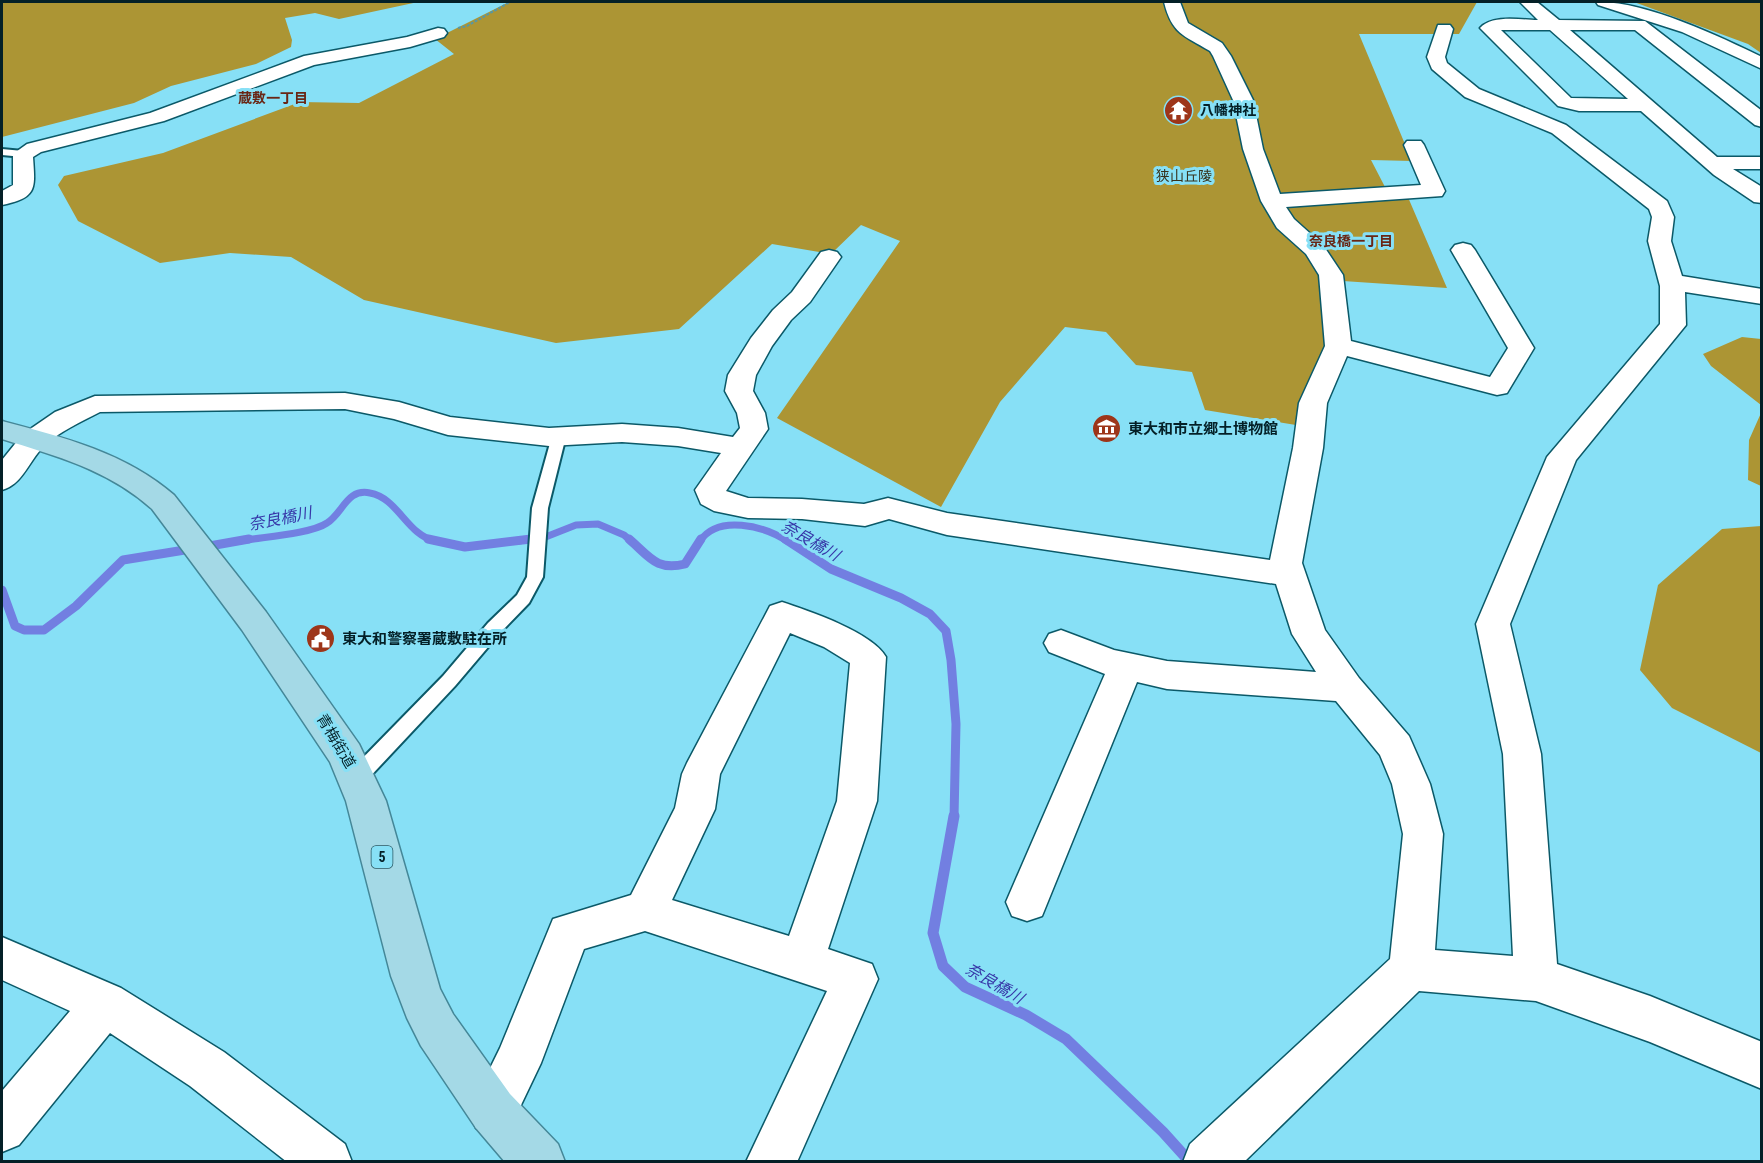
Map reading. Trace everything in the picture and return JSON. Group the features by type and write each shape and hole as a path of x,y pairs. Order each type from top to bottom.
{"main road":[{"name":"青梅街道","path":"2,430 101,463 145,485 163,502 197,546 336,737 357,777 378,844 413,976 423,1002 437,1030 493,1111 513,1135 540,1161"}],"street":[{"path":"1172,2 1177,21 1182,27 1216,47 1231,71 1243,100 1260,172 1272,201 1285,223 1315,250 1331,275 1338,346 1313,403 1308,448 1286,563 1309,634 1346,688 1396,747 1411,784 1423,834 1411,969 1211,1158"},
{"path":"1528,2 1713,163 1748,190 1761,197"},
{"path":"1604,2 1688,28 1761,64"},
{"path":"1646,105 1579,105 1565,102 1489,28 1499,25 1640,25 1761,122"},
{"path":"1444,29 1436,57 1438,65 1473,93 1559,129 1659,206 1664,216 1659,227 1660,249 1671,282 1673,325 1562,457 1493,624 1522,754 1536,979"},
{"path":"2,199 24,188 23,154 34,148 157,117 310,60 410,42 438,33"},
{"path":"1272,201 1434,191 1414,145"},
{"path":"1713,163 1761,164"},
{"path":"1338,346 1497,387 1521,348 1463,250"},
{"path":"829,257 801,297 782,315 760,344 742,375 739,391 751,412 754,429 710,490 712,496 724,504 748,508 802,509 865,515 888,508 947,524 1289,574"},
{"path":"1671,282 1761,297"},
{"path":"2,480 33,440 65,418 95,404 345,401 399,411 448,426 559,436 622,432 678,437 740,447"},
{"path":"645,911 695,809 701,774 782,615 836,639 868,657 857,801 802,961"},
{"path":"1061,643 1109,662 1167,675 1346,688"},
{"path":"1027,902 1126,666"},
{"path":"493,1111 518,1063 568,933 645,911 856,979 771,1161"},
{"path":"2,958 105,1004 207,1069 327,1161"},
{"path":"1411,969 1536,979 1590,996 1702,1039 1761,1066"},
{"path":"2,1128 105,1004"}],"lane":[{"path":"2,152 23,154"},
{"path":"357,777 449,681 494,628 523,599 535,577 540,507 559,436"}],"path":[{"path":"438,33 467,26 510,2"}],"green space":[{"path":"2,2 418,2 339,19 315,13 285,18 292,40 291,47 256,64 171,86 134,103 2,137"},
{"name":"狭山丘陵","path":"509,2 1477,2 1459,34 1359,34 1412,161 1371,160 1385,187 1404,188 1447,288 1328,280 1328,344 1302,426 1205,410 1192,372 1136,365 1106,332 1065,327 1000,402 941,507 777,418 900,241 861,225 831,254 772,244 679,329 556,343 364,300 291,257 230,253 160,263 78,221 58,185 64,176 163,153 300,102 359,103 454,54 435,39"},
{"path":"1634,2 1761,2 1761,53 1748,44"},
{"path":"1742,337 1761,339 1761,405 1711,366 1703,354"},
{"path":"1761,413 1761,486 1748,480 1749,440"},
{"path":"1762,526 1761,753 1672,708 1640,670 1658,585 1722,529"}],"waterway":[{"name":"奈良橋川","path":"240,541 320,527 332,519 351,498 362,492 380,496 417,532 432,540"},
{"name":"奈良橋川","path":"518,541 543,538 576,525 598,524 624,535 631,541"},
{"name":"奈良橋川","path":"700,541 708,533 729,525 754,527 787,541"},
{"name":"奈良橋川","path":"204,547 249,539"},
{"name":"奈良橋川","path":"428,539 432,540"},
{"name":"奈良橋川","path":"432,540 465,547 531,539"},
{"name":"奈良橋川","path":"629,539 648,557 667,566 685,564 701,539"},
{"name":"奈良橋川","path":"785,539 831,569 901,598 930,614 946,631 951,660 956,724 954,818"},
{"name":"奈良橋川","path":"2,590 15,626 24,630 44,630 76,606 123,560 191,549"},
{"name":"奈良橋川","path":"954,816 933,933 943,966 965,987 1026,1015 1066,1039 1163,1132 1190,1162"}],"place":[{"name":"八幡神社","path":"1179,110"},
{"name":"東大和市立郷土博物館","path":"1107,429"},
{"name":"東大和警察署蔵敷駐在所","path":"321,639"}],"district":[{"name":"蔵敷一丁目","path":"273,98"},
{"name":"奈良橋一丁目","path":"1351,241"}]}
